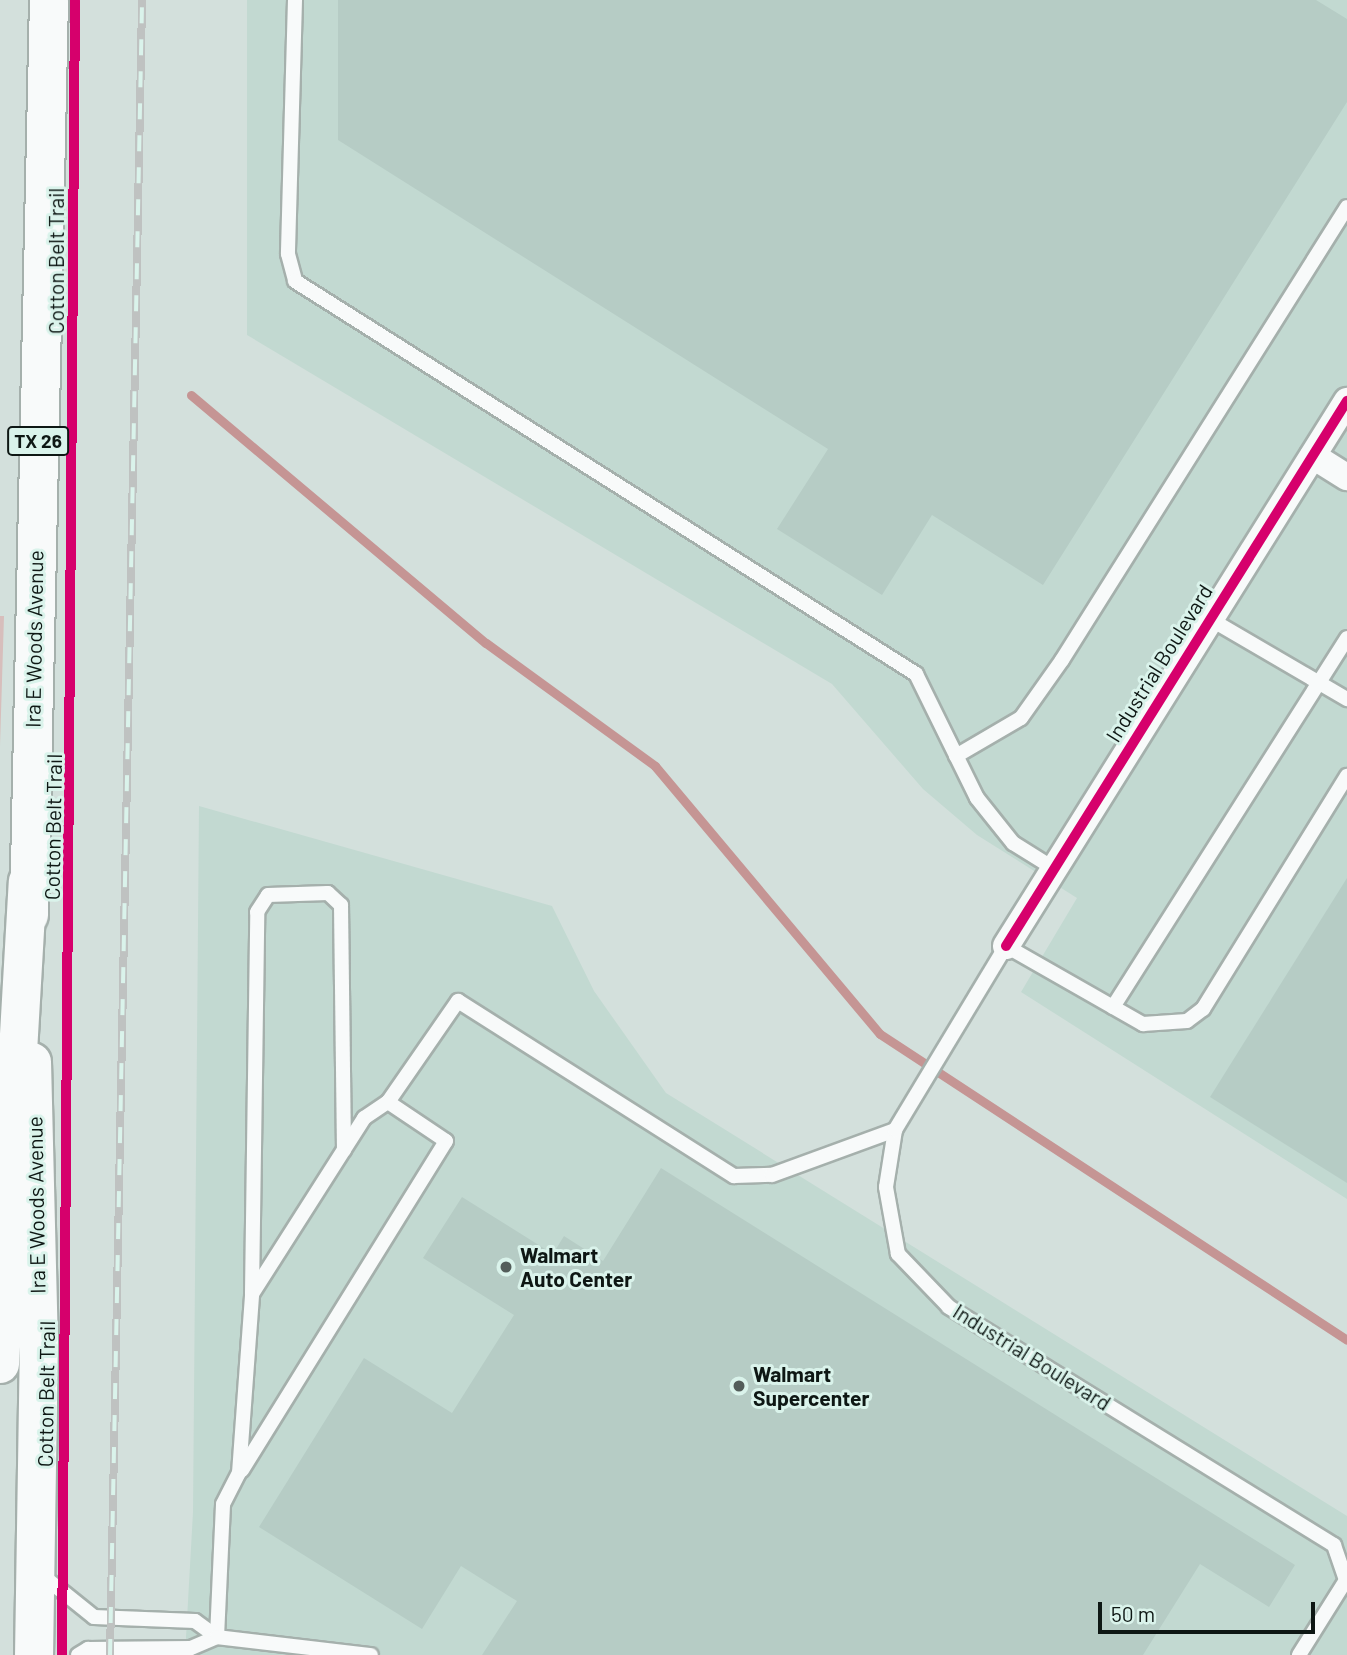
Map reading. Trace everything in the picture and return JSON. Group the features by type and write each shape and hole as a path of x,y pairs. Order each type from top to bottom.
{"main road":[{"name":"Ira E Woods Avenue","path":"34,1655 39,1339 28,882 49,0"},
{"path":"0,1364 28,882"}],"street":[{"name":"Industrial Boulevard","path":"1006,946 1052,868 1347,401"},
{"path":"1312,456 1347,477"}],"lane":[{"path":"295,0 288,254 295,281 916,674 977,798 1013,843 1052,868"},
{"path":"956,756 1021,718 1062,660 1347,207"},
{"path":"1210,619 1347,699"},
{"path":"1113,1007 1347,638"},
{"path":"1006,946 1143,1024 1167,1025 1203,1009 1347,776"},
{"path":"239,1473 252,1294 257,912 268,895 328,893 341,905 344,1150"},
{"name":"Industrial Boulevard","path":"1006,946 895,1130 886,1187 898,1254 949,1307 1334,1545 1346,1580 1299,1655"},
{"path":"252,1294 364,1118 388,1102 458,1001 734,1176 772,1175 895,1130"},
{"path":"217,1637 223,1504 239,1473 446,1141 388,1102"},
{"path":"36,1567 94,1617 195,1621 217,1637 371,1655"},
{"path":"78,1655 88,1649 191,1648 217,1637"}],"shaded area":[{"path":"247,0 1347,0 1347,1199 1021,992 1077,898 977,835 923,789 832,684 247,335"},
{"path":"0,616 4,616 0,746"},
{"path":"199,806 552,906 594,991 666,1093 1347,1516 1347,1655 185,1655 193,1512"}],"building":[{"path":"338,0 1316,0 1347,19 1347,102 1043,585 932,515 882,595 777,529 828,449 338,140"},
{"path":"1347,878 1347,1183 1210,1097"},
{"name":"Walmart Supercenter","path":"661,1168 1295,1565 1269,1607 1200,1564 1143,1655 482,1655 517,1601 461,1566 422,1629 259,1527 364,1358 452,1413 514,1315 423,1258 462,1197 553,1254 564,1236 603,1261"}],"waterway":[{"path":"191,395 486,643 655,766 880,1034 1347,1340"}],"railway":[{"path":"110,1655 142,0"}],"cycle path":[{"name":"Cotton Belt Trail","path":"62,1655 75,0"},
{"path":"1006,946 1347,401"}],"place":[{"name":"Walmart Auto Center","path":"506,1267"},
{"name":"Walmart Supercenter","path":"739,1386"}]}
